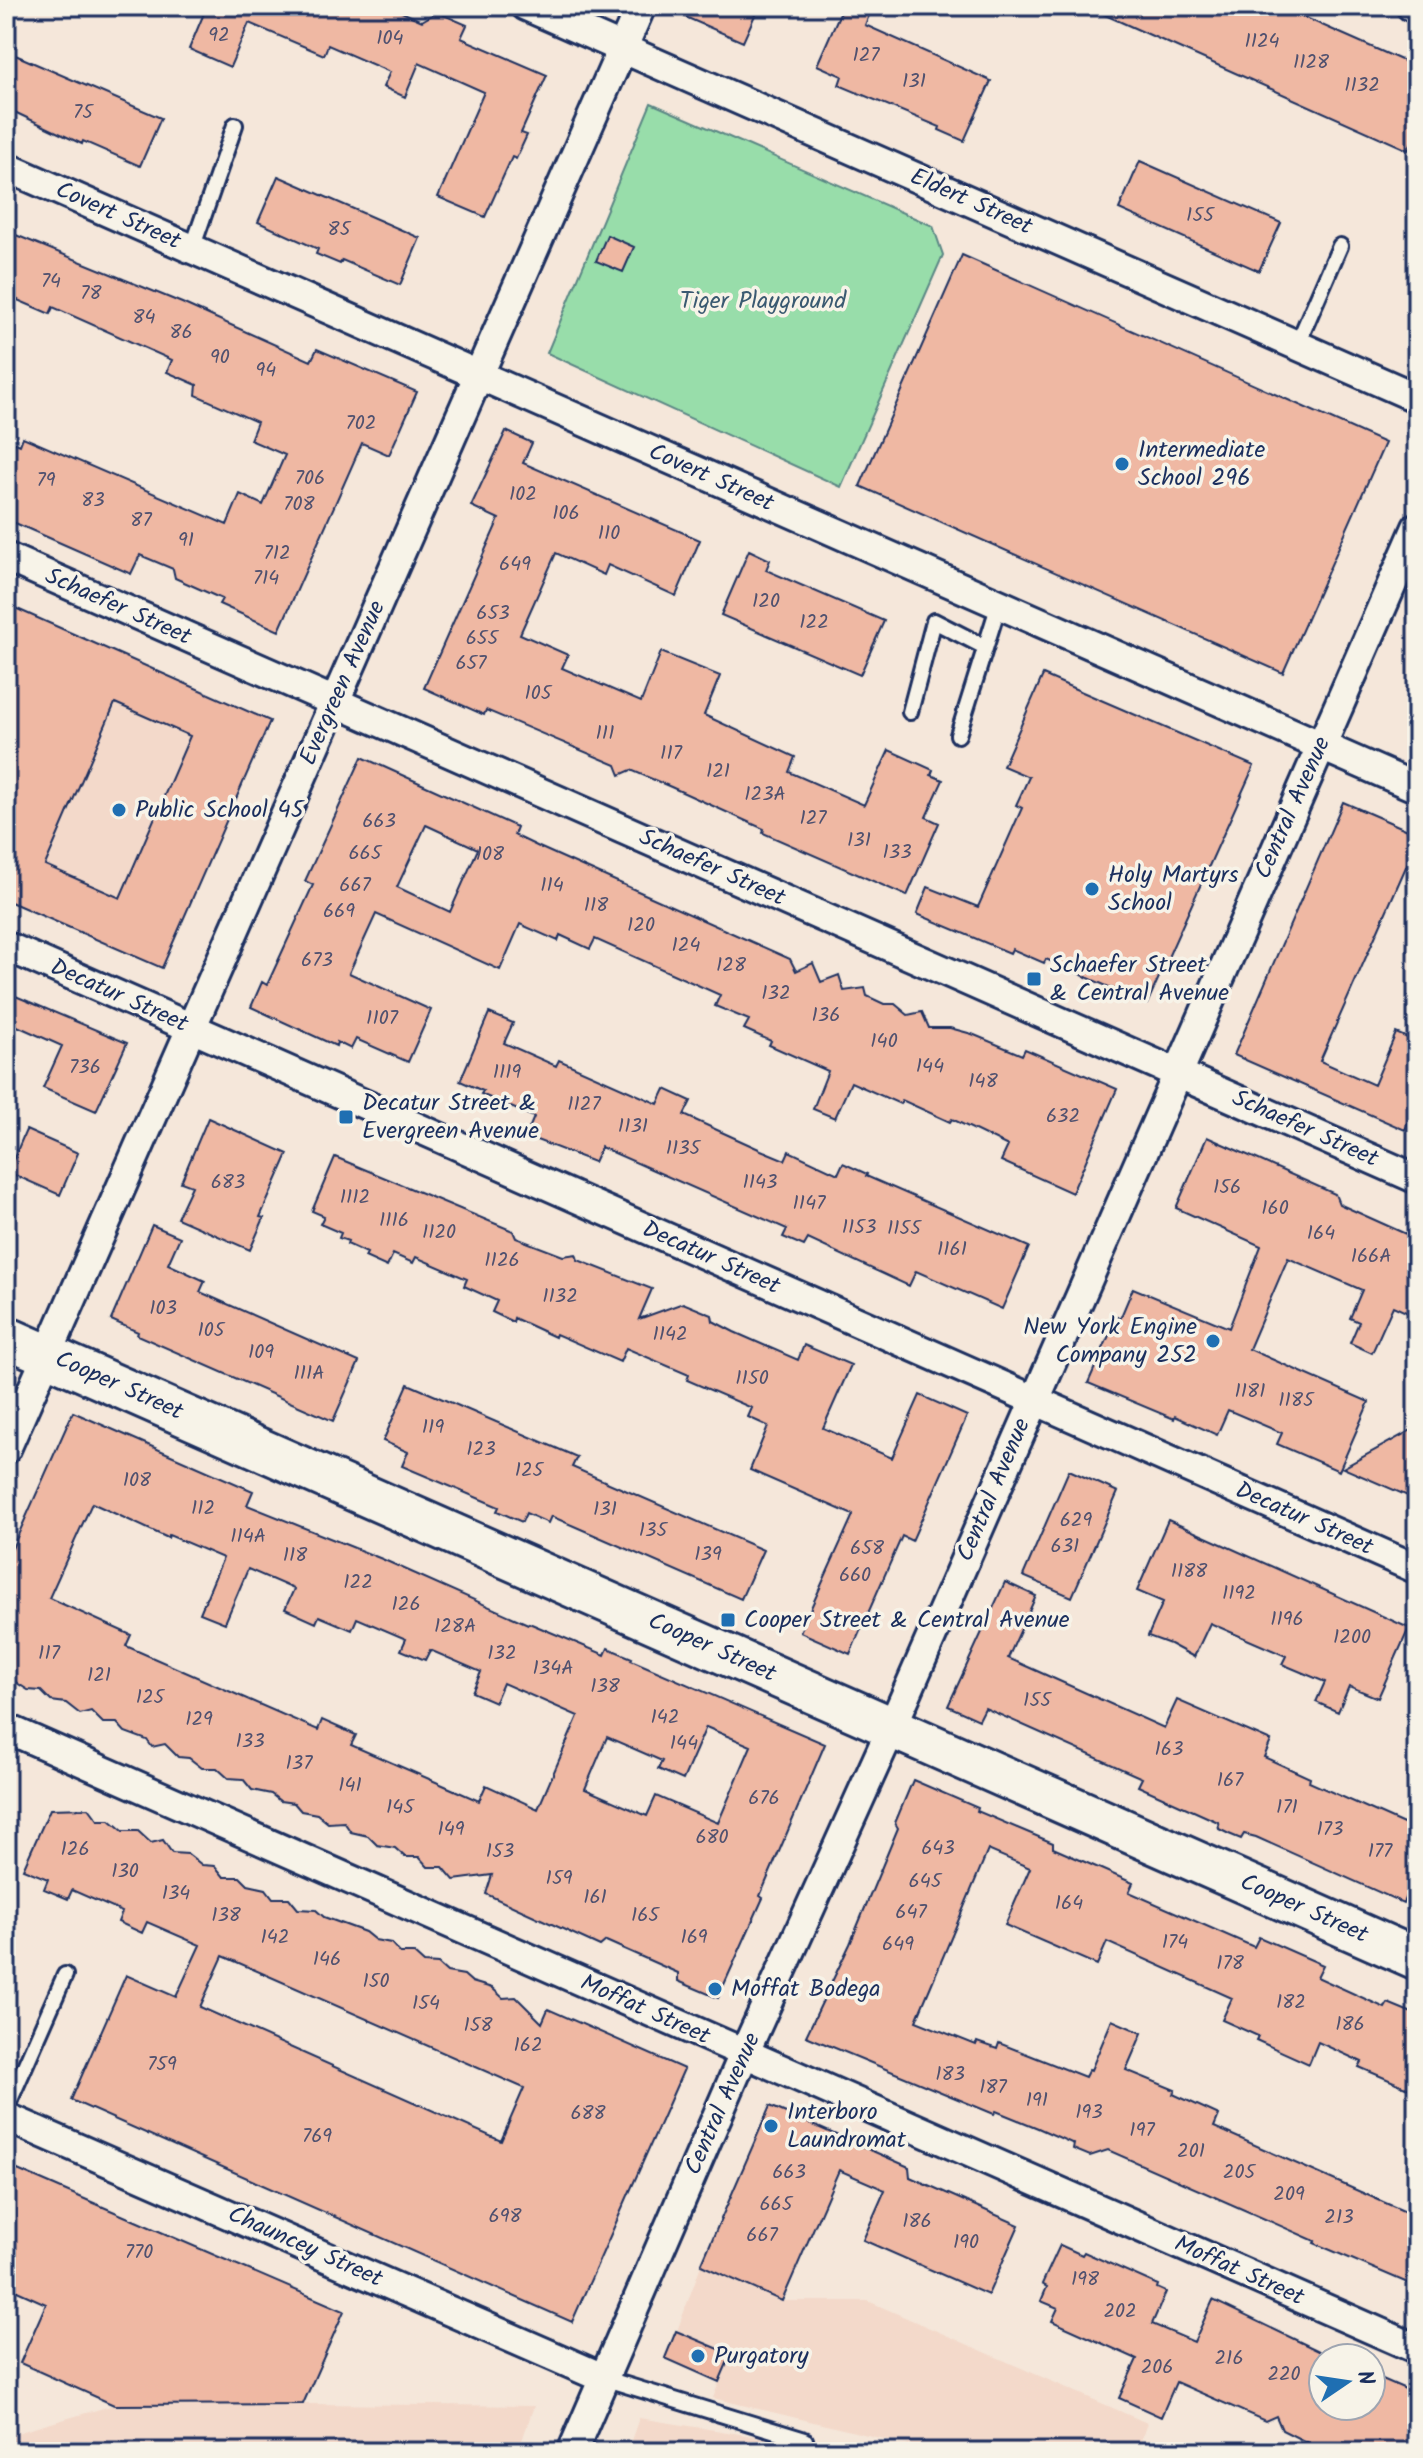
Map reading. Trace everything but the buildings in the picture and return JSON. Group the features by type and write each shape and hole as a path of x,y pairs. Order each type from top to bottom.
{"main road":[{"name":"Cooper Street","path":"6,1337 1417,1959"}],"street":[{"name":"Eldert Street","path":"526,6 1417,398"},
{"name":"Evergreen Avenue","path":"6,1449 641,6"},
{"path":"1411,6 1417,9"},
{"name":"Covert Street","path":"6,167 1417,788"},
{"name":"Central Avenue","path":"572,2452 744,2054 892,1727 1417,527"},
{"name":"Schaefer Street","path":"6,557 1417,1179"},
{"name":"Decatur Street","path":"6,946 1417,1569"},
{"name":"Moffat Street","path":"6,1728 1417,2349"},
{"name":"Chauncey Street","path":"6,2117 603,2378"}],"lane":[{"path":"192,249 235,125"},
{"path":"1297,345 1340,246"},
{"path":"958,735 999,604"},
{"path":"910,712 934,621 985,647"},
{"path":"6,2109 65,1975"},
{"path":"603,2378 805,2440"}],"shaded area":[{"name":"Public School 45","path":"6,604 270,721 162,968 6,900"},
{"path":"701,2265 782,2301 868,2301 1147,2423 1137,2452 938,2452 713,2398 730,2354 677,2331"},
{"path":"114,2405 534,2406 518,2452 6,2452 6,2436"},
{"path":"639,2418 848,2451 863,2452 627,2452"}],"green space":[{"name":"Tiger Playground","path":"651,103 933,226 943,255 841,487 547,353"}],"place":[{"name":"Intermediate School 296","path":"1122,464"},
{"name":"Public School 45","path":"119,810"},
{"name":"Holy Martyrs School","path":"1092,889"},
{"name":"Schaefer Street & Central Avenue","path":"1034,979"},
{"name":"Decatur Street & Evergreen Avenue","path":"346,1117"},
{"name":"New York Engine Company 252","path":"1213,1341"},
{"name":"Cooper Street & Central Avenue","path":"728,1620"},
{"name":"Moffat Bodega","path":"715,1989"},
{"name":"Interboro Laundromat","path":"771,2126"},
{"name":"Purgatory","path":"698,2356"}]}
